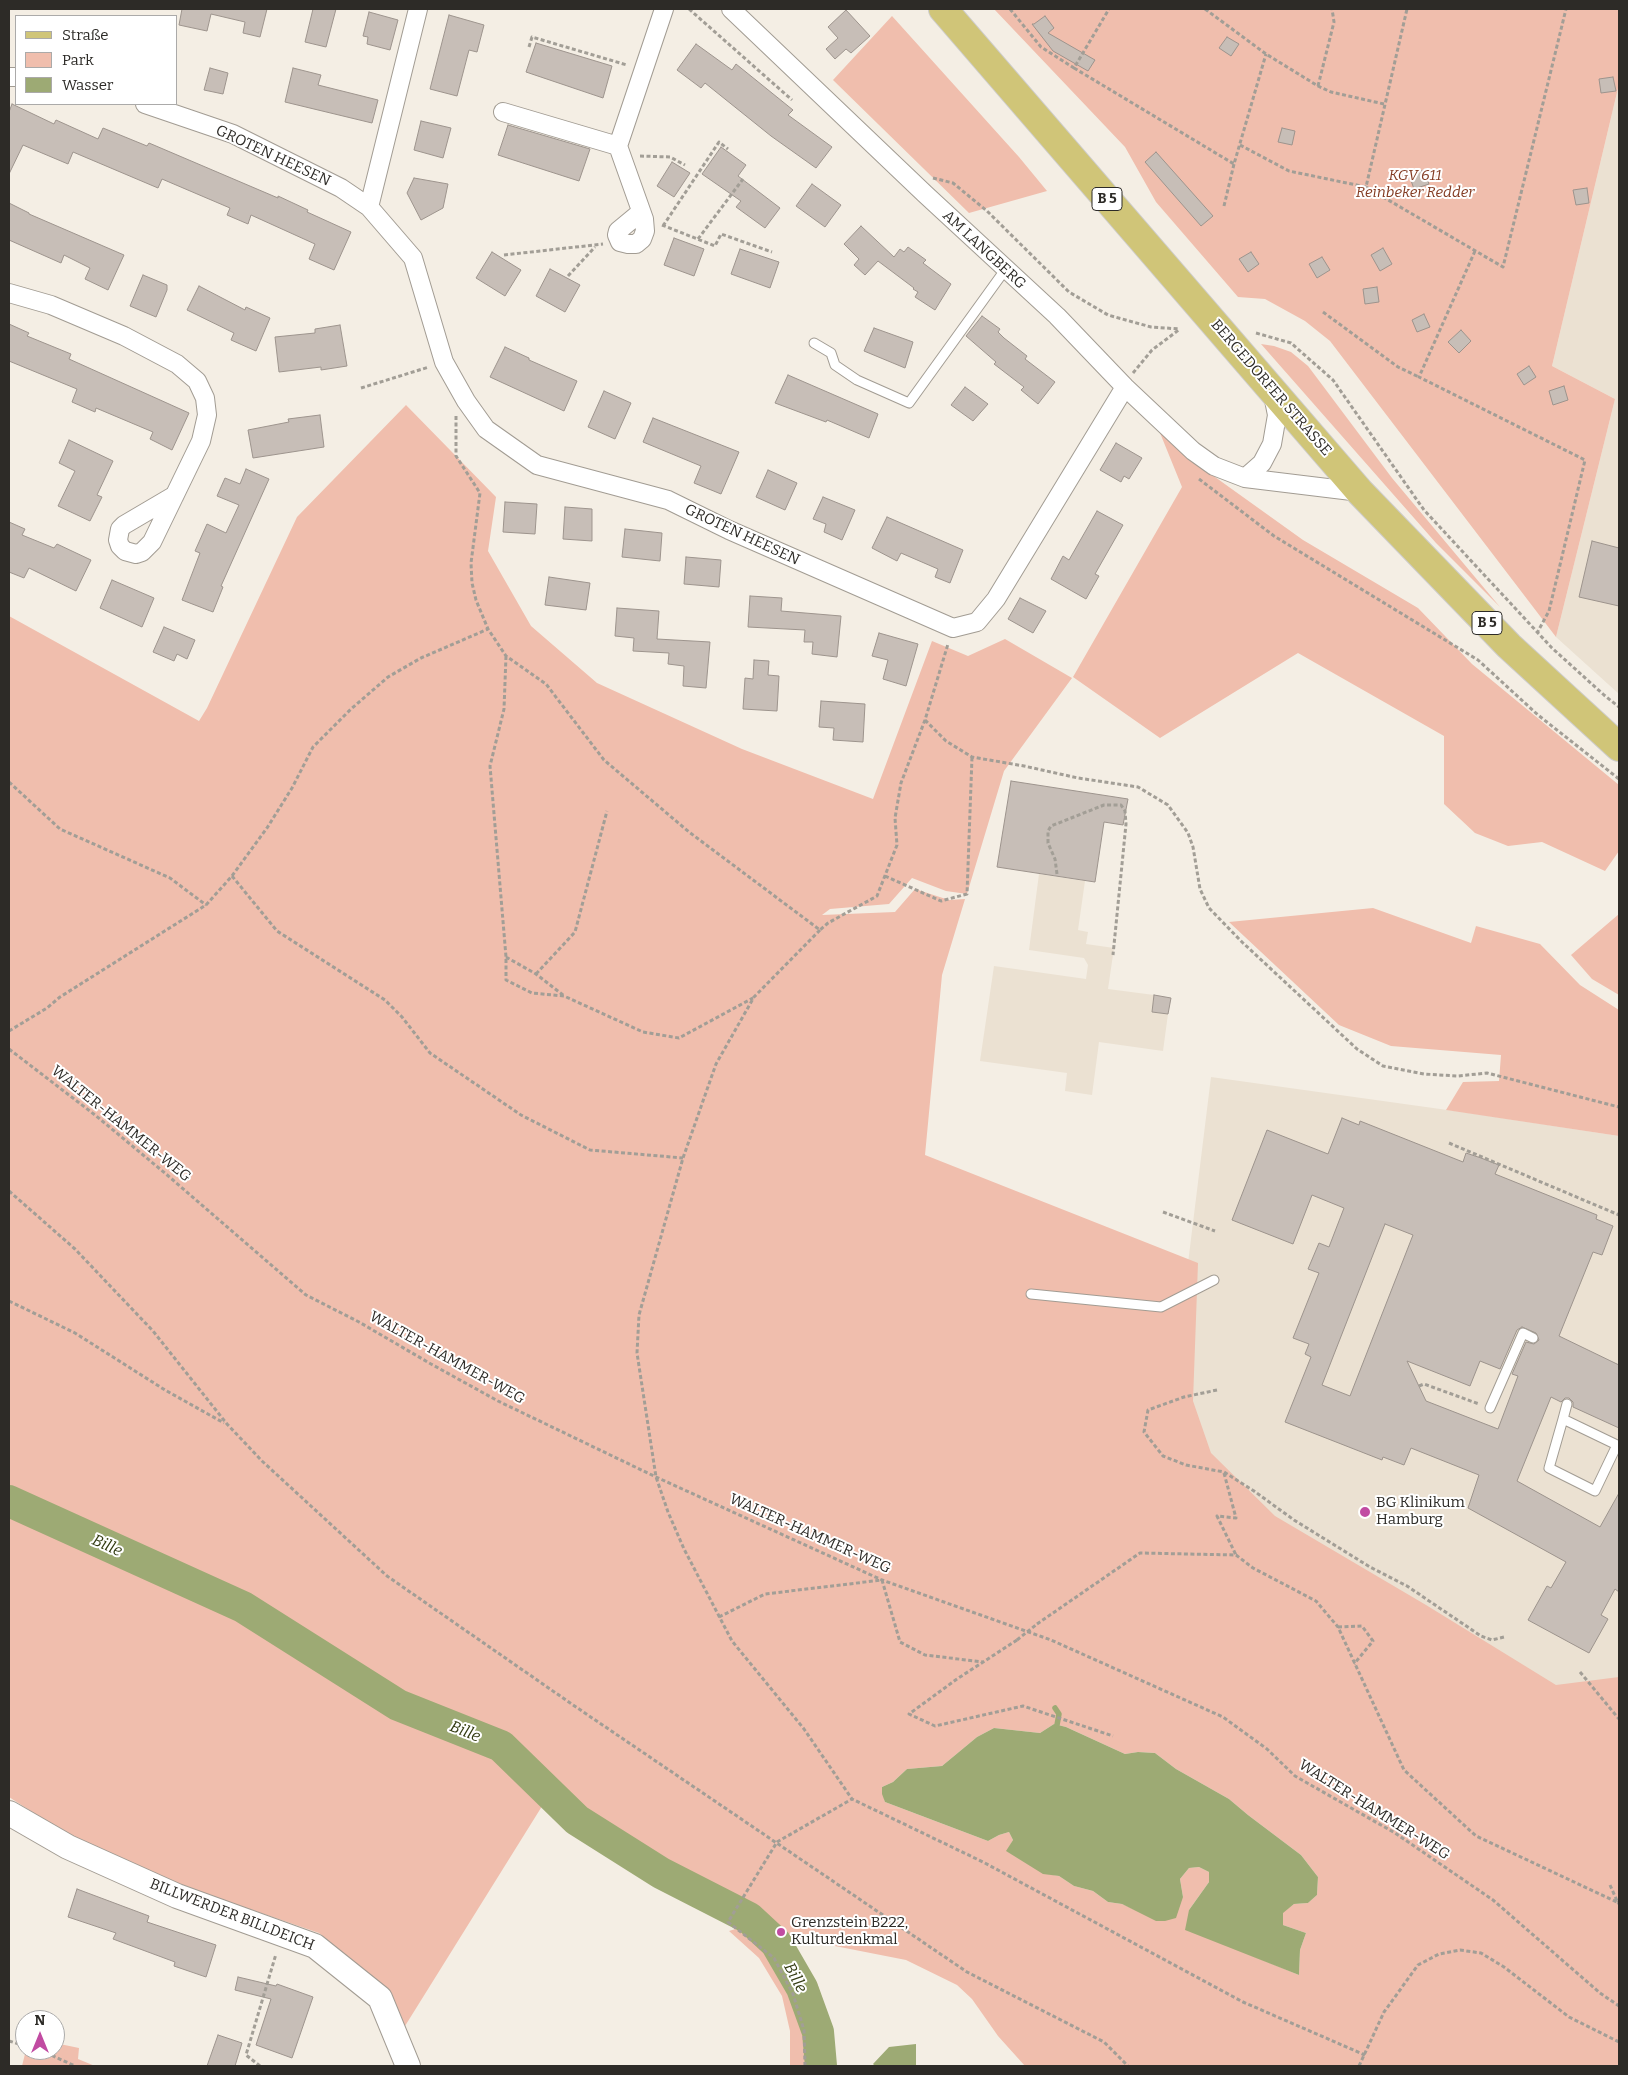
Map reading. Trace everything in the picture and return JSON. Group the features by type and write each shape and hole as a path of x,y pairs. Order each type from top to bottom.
{"main road":[{"name":"BERGEDORFER STRASSE","path":"943,9 1360,492 1509,646 1619,747"}],"street":[{"path":"369,207 418,9"},
{"path":"618,240 617,234 622,226 642,215 619,151 643,70 664,9"},
{"name":"AM LANGBERG","path":"731,9 1005,270 1057,316 1125,387 1193,451 1214,466 1245,478 1360,492"},
{"name":"GROTEN HEESEN","path":"148,105 233,134 341,188 369,207 413,258 444,362 466,401 486,429 537,465 668,500 729,530 953,628"},
{"path":"503,112 619,151"},
{"path":"9,292 51,305 124,336 177,364 198,381 205,398 208,415 206,427 175,495"},
{"path":"953,628 977,622 996,599 1125,387"},
{"path":"1245,478 1268,456 1272,444 1277,407 1271,388"},
{"name":"BILLWERDER BILLDEICH","path":"9,1813 68,1847 160,1889 315,1946 380,1998 408,2066"}],"lane":[{"path":"814,343 831,353 835,365 857,380 909,404 1005,270"},
{"path":"1031,1294 1161,1307 1214,1280"},
{"path":"1490,1408 1523,1333 1533,1338"},
{"path":"1563,1419 1618,1446 1595,1491 1549,1468 1567,1404"}],"path":[{"path":"689,9 792,100"},
{"path":"1010,9 1041,47 1234,164"},
{"path":"1074,68 1108,9"},
{"path":"1205,9 1266,54 1318,86 1331,92 1384,104"},
{"path":"1318,86 1334,22 1332,9"},
{"path":"1366,187 1407,9"},
{"path":"1240,145 1289,171 1366,187 1503,267 1566,9"},
{"path":"529,47 532,37 643,70"},
{"path":"1224,206 1234,164 1266,54"},
{"path":"664,226 719,142 728,149"},
{"path":"619,151 670,157 685,165"},
{"path":"908,178 931,177 953,183 987,211 1069,292 1108,315 1151,327 1180,329 1152,350 1131,376 1125,387"},
{"path":"698,239 743,179"},
{"path":"642,215 664,226 715,246 721,234 772,252"},
{"path":"504,256 596,246 618,240"},
{"path":"568,276 596,246"},
{"path":"1419,377 1475,251"},
{"path":"1323,312 1398,367 1585,460 1549,611 1537,633"},
{"path":"1256,333 1291,343 1332,380 1424,510 1537,633 1604,696 1619,707"},
{"path":"361,388 444,362"},
{"path":"466,401 456,408 456,456 480,493 471,563 472,583 476,600 488,629 506,656 546,684 604,760 689,832 820,930"},
{"path":"1196,476 1274,536 1478,660 1538,715 1619,779"},
{"path":"953,628 925,720 901,783 895,818 897,845 877,896 828,923 754,997 716,1064 683,1158 639,1315 636,1353 656,1477 668,1512 684,1548 732,1641 804,1729 852,1799 983,1862 1243,2002 1365,2055"},
{"path":"9,1031 206,904 232,876 292,788 313,747 351,709 388,677 421,658 488,629"},
{"path":"506,656 504,709 490,766 506,957 506,980 532,993 564,996"},
{"path":"925,720 946,741 972,757 1078,778 1138,787 1168,805 1188,833 1193,847 1200,889 1209,908 1242,942 1357,1049 1383,1066 1424,1074 1458,1076 1487,1073 1619,1107"},
{"path":"885,876 941,901 967,894 972,757"},
{"path":"9,782 60,829 170,878 206,904"},
{"path":"1057,874 1055,859 1048,844 1048,831 1051,826 1104,805 1121,804 1125,811 1126,824 1113,955"},
{"path":"536,974 575,932 607,811"},
{"path":"232,876 277,931 385,1000 402,1017 430,1052 521,1115 590,1150 683,1158"},
{"path":"506,957 536,974 564,996 644,1032 679,1038 754,997"},
{"name":"WALTER-HAMMER-WEG","path":"9,1049 95,1115 306,1295 359,1322 498,1401 656,1477 882,1580 1052,1640 1223,1717 1267,1749 1295,1776 1395,1833 1493,1900 1600,1993 1619,2006"},
{"path":"1449,1143 1619,1215"},
{"path":"9,1191 75,1249 153,1331 227,1424 282,1481 387,1576 576,1707 777,1842 868,1907 967,1972 1104,2042 1128,2066"},
{"path":"1163,1212 1215,1231"},
{"path":"9,1301 75,1333 165,1390 227,1424"},
{"path":"1419,1386 1424,1384 1490,1408"},
{"path":"1217,1390 1184,1397 1148,1410 1144,1432 1163,1456 1186,1465 1224,1472 1294,1520 1370,1567 1407,1586 1481,1636 1492,1640 1504,1637"},
{"path":"1224,1472 1236,1518 1217,1516 1236,1555 1253,1568 1316,1601 1338,1627 1404,1770 1476,1836 1619,1902"},
{"path":"1113,1736 1023,1706 935,1726 909,1714 1140,1553 1236,1555"},
{"path":"719,1617 764,1594 882,1580 900,1642 925,1655 983,1662"},
{"path":"1338,1627 1362,1626 1373,1641 1354,1664"},
{"path":"1580,1672 1619,1720"},
{"path":"806,2066 804,2030 789,1986 774,1958 728,1922 777,1842 852,1799"},
{"path":"1610,1885 1619,1902"},
{"path":"260,2066 246,2055 282,1934"},
{"path":"1359,2066 1384,2012 1418,1965 1439,1954 1460,1950 1481,1953 1504,1967 1569,2017 1619,2042"},
{"path":"62,2060 75,2066"}],"shaded area":[{"path":"1619,84 1619,694 1556,637 1615,399 1552,366"},
{"path":"1039,874 1085,881 1078,930 1088,932 1086,944 1114,948 1108,989 1154,995 1152,1012 1168,1014 1163,1051 1099,1042 1092,1095 1065,1091 1067,1073 980,1061 994,966 1086,979 1088,965 1084,958 1029,950"},
{"name":"BG Klinikum Hamburg","path":"1211,1077 1619,1136 1619,1934 1170,1409"}],"green space":[{"name":"KGV 611 Reinbeker Redder","path":"994,9 1619,9 1619,84 1552,366 1615,399 1556,637 1330,341 1305,321 1265,299 1238,297 1156,202 1125,147"},
{"path":"892,16 1019,157 1047,191 969,213 833,80"},
{"path":"1261,344 1291,352 1308,366 1392,478 1500,607 1436,543"},
{"path":"406,405 496,497 488,551 531,626 597,683 742,749 873,799 932,641 968,656 1005,639 1072,678 1004,771 967,894 946,891 912,878 889,904 830,909 822,915 895,912 915,889 949,900 965,899 942,975 925,1155 1198,1263 1193,1401 1211,1453 1275,1516 1426,1605 1556,1685 1619,1677 1619,2066 1025,2066 998,2036 972,1999 957,1985 906,1960 784,1936 817,1983 833,2032 832,2066 790,2066 790,2031 782,1996 759,1958 729,1931 758,1922 705,1902 659,1876 575,1821 549,1795 405,2026 391,1993 319,1933 177,1884 71,1837 9,1797 9,1513 243,1614 390,1701 268,1612 246,1599 9,1493 9,616 199,721 207,708 297,517","holes":["1054,1724 1066,1727 1125,1754 1138,1752 1155,1753 1176,1769 1229,1799 1301,1855 1318,1877 1317,1895 1308,1903 1294,1904 1283,1912 1283,1925 1306,1933 1300,1950 1299,1975 1243,1952 1189,1910 1209,1882 1209,1872 1199,1867 1189,1868 1180,1879 1183,1897 1138,1911 1122,1904 1108,1902 1093,1891 1074,1886 1059,1876 1043,1873 1007,1851 1013,1840 1009,1832 988,1841 885,1802 882,1787 893,1782 907,1769 942,1766 977,1737 994,1728 1040,1733"]},
{"path":"1158,428 1215,477 1303,540 1418,608 1472,664 1619,785 1619,851 1605,871 1542,842 1508,846 1475,833 1444,804 1444,736 1298,653 1160,738 1073,677 1182,487"},
{"path":"1373,908 1471,943 1476,926 1540,944 1580,985 1619,1010 1619,1136 1446,1110 1463,1082 1499,1081 1501,1055 1391,1046 1339,1025 1229,922"},
{"path":"1619,914 1619,995 1592,979 1571,955"},
{"path":"65,2045 79,2048 78,2059 95,2066 22,2066 24,2060 65,2060"}],"water":[{"path":"1054,1724 1066,1727 1125,1754 1138,1752 1155,1753 1176,1769 1229,1799 1301,1855 1318,1877 1317,1895 1308,1903 1294,1904 1283,1913 1283,1925 1306,1933 1300,1950 1299,1975 1185,1930 1189,1910 1209,1882 1209,1872 1199,1867 1189,1868 1180,1879 1183,1897 1176,1918 1156,1921 1122,1904 1108,1902 1093,1891 1074,1886 1059,1876 1043,1874 1006,1851 1013,1840 1009,1832 988,1841 885,1802 882,1787 893,1782 907,1769 942,1766 977,1737 994,1728 1040,1733"},
{"path":"916,2044 916,2066 875,2066 873,2064 889,2047"}],"building":[{"path":"182,9 267,9 260,37 243,33 245,22 211,14 207,31 179,25"},
{"path":"313,9 336,9 326,47 305,42"},
{"path":"846,10 870,36 851,53 846,49 835,59 826,49 838,38 828,27"},
{"path":"369,12 398,20 390,50 367,44 368,37 363,36"},
{"path":"449,15 484,25 477,52 469,50 457,96 430,89"},
{"path":"1045,16 1054,28 1048,33 1095,60 1088,71 1053,51 1032,24"},
{"path":"1227,37 1239,44 1231,56 1219,48"},
{"path":"536,43 612,66 603,98 526,72"},
{"path":"696,44 732,70 736,64 793,110 788,115 832,147 816,168 771,136 705,83 701,88 677,70"},
{"path":"210,68 228,73 223,94 204,90"},
{"path":"293,68 321,75 318,85 378,100 372,123 285,102"},
{"path":"1613,77 1616,91 1601,93 1599,79"},
{"path":"12,104 54,124 56,120 98,139 103,128 147,146 149,143 278,198 278,196 308,210 307,212 351,232 334,270 309,259 315,244 251,215 248,224 227,215 230,208 162,179 158,188 73,152 68,164 23,145 9,174 9,112"},
{"path":"421,121 451,128 443,158 414,150"},
{"path":"508,125 590,149 579,181 498,155"},
{"path":"1282,128 1295,131 1292,145 1278,142"},
{"path":"721,147 746,165 738,176 780,208 765,228 736,207 741,201 702,174"},
{"path":"1156,152 1213,216 1201,226 1145,162"},
{"path":"672,162 690,173 674,197 657,186"},
{"path":"1424,170 1429,184 1414,189 1409,175"},
{"path":"414,178 448,184 443,208 421,220 407,193"},
{"path":"812,184 841,205 825,227 796,206"},
{"path":"1587,188 1589,203 1576,205 1573,190"},
{"path":"9,203 29,214 124,255 108,290 85,279 90,268 64,255 61,263 9,240"},
{"path":"861,226 894,257 900,249 904,252 908,247 926,260 923,263 951,284 935,310 915,297 918,292 914,288 878,261 865,275 854,265 859,259 844,244"},
{"path":"674,238 704,249 694,276 664,265"},
{"path":"1383,248 1392,264 1380,271 1371,255"},
{"path":"740,249 779,262 770,288 731,274"},
{"path":"492,252 521,270 505,296 476,278"},
{"path":"1251,252 1259,264 1248,272 1239,259"},
{"path":"1322,257 1330,270 1317,278 1309,264"},
{"path":"550,269 580,285 565,312 536,296"},
{"path":"143,275 167,285 167,290 156,317 130,306"},
{"path":"199,286 245,310 246,307 270,318 256,351 231,340 234,333 187,310"},
{"path":"1377,287 1379,302 1365,304 1363,289"},
{"path":"1424,314 1430,327 1417,332 1412,320"},
{"path":"982,316 1000,329 998,332 1004,338 1027,356 1025,359 1055,382 1038,404 1021,390 1024,387 994,364 996,362 966,336"},
{"path":"9,324 29,333 27,336 71,354 69,359 189,413 172,450 150,439 153,432 96,408 95,412 72,402 77,389 9,361"},
{"path":"340,325 347,366 321,370 321,367 279,372 275,337 315,333 315,329"},
{"path":"874,328 913,342 905,368 864,351"},
{"path":"1461,330 1471,341 1459,353 1448,342"},
{"path":"505,347 529,358 529,360 577,381 564,411 490,377"},
{"path":"1529,366 1536,377 1524,385 1517,374"},
{"path":"788,375 878,414 869,438 827,420 826,422 775,403"},
{"path":"1564,386 1568,400 1553,405 1549,391"},
{"path":"965,387 988,404 973,421 951,405"},
{"path":"604,391 631,403 615,439 588,427"},
{"path":"320,415 324,447 253,458 248,430 289,422 288,419"},
{"path":"653,418 739,452 721,494 694,483 701,466 643,442"},
{"path":"69,440 113,461 97,495 102,497 90,521 58,506 75,471 59,463"},
{"path":"1116,443 1142,458 1129,479 1124,476 1121,482 1100,470"},
{"path":"246,469 269,479 221,586 223,587 213,612 182,600 200,553 195,551 207,524 226,533 239,505 217,496 225,478 240,484"},
{"path":"768,470 797,483 785,510 756,497"},
{"path":"823,497 855,510 842,540 824,532 826,524 813,519"},
{"path":"505,502 537,504 535,534 503,532"},
{"path":"565,507 592,509 592,541 563,539"},
{"path":"1097,511 1123,525 1095,574 1099,576 1086,599 1051,579 1063,556 1069,560"},
{"path":"887,517 963,550 950,583 935,577 938,569 901,553 897,561 872,548"},
{"path":"9,522 25,529 22,535 54,548 57,544 91,560 76,591 29,568 24,578 9,572"},
{"path":"625,529 662,533 660,561 622,557"},
{"path":"1592,541 1619,548 1619,606 1579,597"},
{"path":"686,557 721,560 719,587 684,584"},
{"path":"549,577 590,583 586,610 545,605"},
{"path":"112,580 154,598 142,627 100,608"},
{"path":"750,596 782,598 781,611 841,616 837,657 812,654 813,642 804,642 805,630 748,627"},
{"path":"1020,598 1046,611 1033,633 1008,619"},
{"path":"617,608 659,611 657,639 710,642 706,688 683,686 684,666 668,664 669,653 633,651 634,638 615,636"},
{"path":"164,627 195,640 187,659 177,654 174,661 153,652"},
{"path":"879,633 918,644 906,686 883,679 888,660 872,656"},
{"path":"754,660 769,661 768,675 779,676 777,711 743,709 745,678 753,679"},
{"path":"821,701 865,704 863,742 833,740 834,728 819,727"},
{"path":"1011,781 1128,799 1123,825 1104,822 1095,882 997,867"},
{"path":"1154,995 1171,998 1168,1014 1152,1012"},
{"path":"1342,1118 1359,1125 1360,1121 1463,1162 1466,1153 1499,1165 1495,1174 1597,1215 1596,1219 1613,1226 1602,1255 1593,1252 1559,1336 1619,1365 1619,1428 1573,1407 1573,1402 1569,1398 1565,1398 1561,1402 1551,1397 1517,1481 1600,1527 1619,1493 1619,1592 1615,1589 1601,1615 1608,1619 1589,1653 1528,1620 1547,1586 1551,1588 1566,1562 1468,1508 1479,1475 1411,1448 1404,1465 1383,1457 1382,1460 1285,1422 1311,1357 1305,1354 1309,1344 1293,1338 1319,1273 1308,1269 1319,1243 1329,1247 1344,1208 1312,1195 1293,1244 1232,1220 1267,1130 1328,1154","holes":["1385,1224 1413,1235 1350,1396 1322,1385","1522,1327 1536,1333 1539,1340 1534,1344 1526,1342 1512,1374 1518,1376 1498,1429 1426,1401 1407,1361 1470,1386 1480,1361 1500,1369 1517,1330"]},
{"path":"77,1889 149,1916 147,1922 216,1945 206,1977 174,1966 175,1962 113,1939 116,1933 68,1917"},
{"path":"238,1977 276,1986 277,1984 313,1997 292,2058 256,2045 271,1999 235,1990"},
{"path":"218,2035 242,2043 235,2066 207,2066"}],"waterway":[{"name":"Bille","path":"9,1501 243,1607 398,1705 501,1746 577,1820 661,1873 749,1918 776,1943 802,1988 818,2032 821,2066"},
{"path":"1055,1708 1059,1714 1057,1725"}],"place":[{"name":"BG Klinikum Hamburg","path":"1365,1512"},
{"name":"Grenzstein B222, Kulturdenkmal","path":"781,1932"}]}
